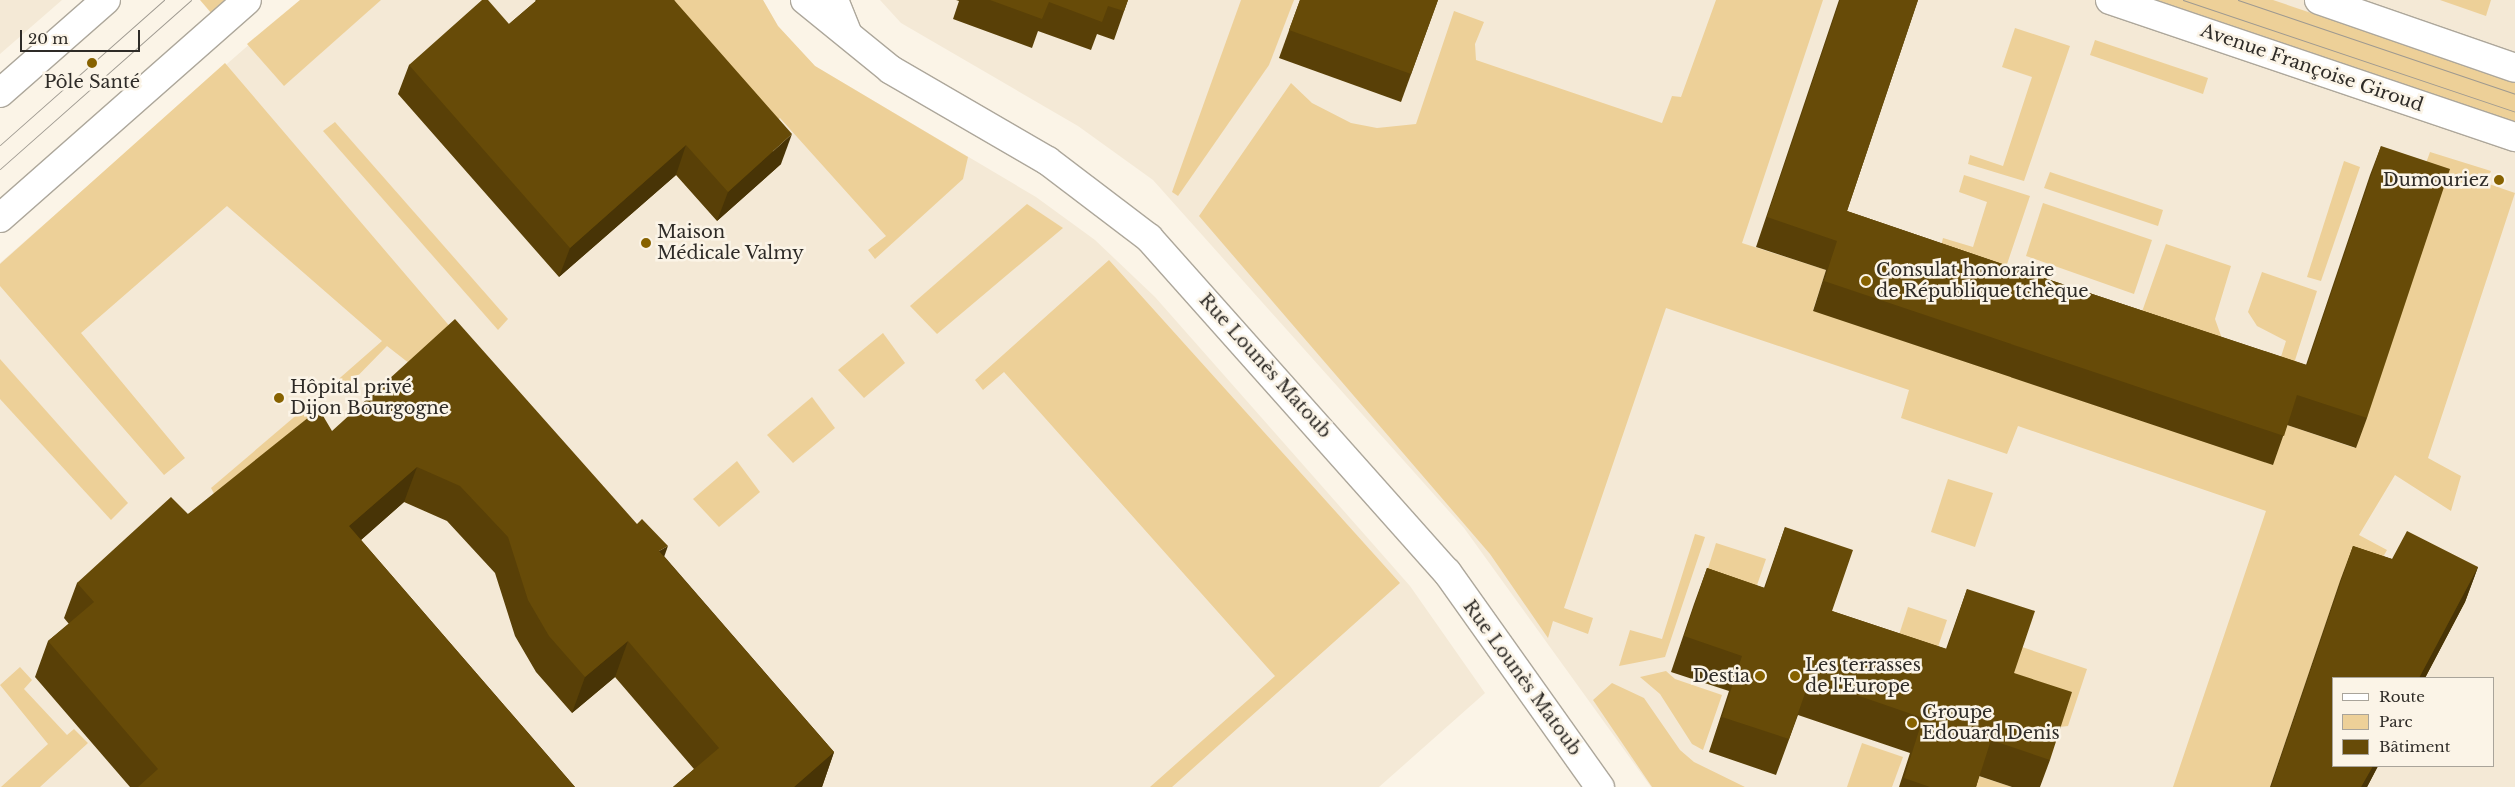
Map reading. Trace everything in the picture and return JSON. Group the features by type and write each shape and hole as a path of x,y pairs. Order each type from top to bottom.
{"street":[{"path":"0,93 106,0"},
{"path":"0,218 247,0"},
{"name":"Rue Lounès Matoub","path":"805,0 826,21 847,33 891,70 1083,184 1148,238 1447,572 1600,787"},
{"name":"Rue Lounès Matoub","path":"834,0 847,33"},
{"name":"Avenue Françoise Giroud","path":"2110,0 2515,136"},
{"path":"2319,0 2515,68"}],"shaded area":[{"path":"0,0 62,0 0,54"},
{"name":"Hôpital privé Dijon Bourgogne","path":"300,0 763,0 778,26 815,66 1036,197 1095,240 1155,297 1410,586 1485,693 1379,787 0,787 0,263"},
{"path":"880,0 2515,0 2515,787 1651,787 1464,528 1153,180 1078,126 901,23"}],"green space":[{"path":"200,0 228,0 212,14"},
{"path":"300,0 381,0 284,86 247,44"},
{"path":"668,0 763,0 778,26 815,66 968,157 963,179 875,259 868,250 886,236 780,118 767,130"},
{"path":"1241,0 1294,0 1269,65 1178,196 1172,192"},
{"path":"1716,0 1823,0 1742,243 1826,270 1813,310 2287,425 2355,448 2416,191 2430,152 2491,171 2486,183 2515,193 2428,458 2461,476 2451,511 2395,475 2359,535 2387,550 2364,590 2340,582 2270,787 2173,787 2266,511 2018,426 2007,454 1901,418 1909,390 1666,308 1564,608 1593,618 1588,634 1553,621 1548,638 1490,554 1199,216 1291,83 1312,103 1351,123 1377,128 1416,124 1454,11 1484,22 1475,44 1476,60 1662,123 1672,96 1681,97"},
{"path":"2153,0 2273,0 2515,82 2515,123"},
{"path":"2440,0 2491,0 2486,16"},
{"path":"2015,28 2070,46 2024,181 1968,164 1970,155 2003,166 2032,77 2002,67"},
{"path":"2095,40 2208,78 2203,94 2090,55"},
{"path":"225,63 452,329 414,367 387,346 341,393 333,384 382,341 227,206 81,333 185,458 164,475 0,286 0,264"},
{"path":"335,122 508,319 498,330 323,131"},
{"path":"2344,161 2360,167 2321,281 2307,277"},
{"path":"2050,172 2163,210 2158,226 2044,188"},
{"path":"1964,175 2030,196 2002,279 1938,258 1943,238 1973,247 1987,202 1959,192"},
{"path":"2043,203 2152,240 2134,294 2026,256"},
{"path":"1027,204 1063,228 937,334 910,306"},
{"path":"2166,244 2231,266 2215,319 2225,347 2279,363 2286,341 2257,326 2248,312 2262,272 2317,291 2290,376 2138,323"},
{"path":"1109,260 1400,583 1172,787 1150,787 1275,676 1004,372 983,390 975,380"},
{"path":"883,333 905,363 864,398 838,370"},
{"path":"0,359 128,503 111,520 0,399"},
{"path":"812,397 835,428 793,463 767,435"},
{"path":"306,407 324,425 218,501 211,488"},
{"path":"737,461 760,492 719,527 693,499"},
{"path":"1948,479 1993,493 1975,547 1931,532"},
{"path":"1695,534 1705,537 1665,657 1619,666 1630,630 1662,639"},
{"path":"1716,543 1766,559 1746,617 1698,600"},
{"path":"1908,607 1947,620 1933,662 1898,638"},
{"path":"2022,647 2087,669 2068,726 2060,727 2001,708"},
{"path":"20,667 32,680 24,689 67,735 74,729 88,743 40,787 1,787 48,744 0,685"},
{"path":"1666,671 1675,679 1722,695 1703,750 1692,744 1660,694 1640,677"},
{"path":"1612,683 1644,698 1680,750 1694,762 1745,787 1652,787 1593,700"},
{"path":"1862,743 1903,757 1892,787 1847,787"},
{"path":"1978,776 2012,787 1975,787"}],"building":[{"path":"482,0 488,0 509,24 537,0 674,0 792,134 728,192 686,145 570,248 409,65"},
{"path":"990,0 1128,0 1124,11 1108,6 1102,22 1049,2 1042,19"},
{"path":"1300,0 1438,0 1411,74 1289,30"},
{"path":"1840,0 1918,0 1847,211 2307,365 2381,146 2450,169 2367,418 2297,395 2284,436 1824,281 1837,241 1767,217"},
{"path":"455,319 637,524 642,519 668,546 659,551 834,752 794,787 673,787 719,748 628,641 585,677 549,636 528,600 508,537 460,486 417,467 349,526 575,787 138,787 158,769 48,641 94,602 77,583 171,497 188,514 319,409 332,431"},
{"name":"Les terrasses de l'Europe","path":"1785,527 1853,550 1832,611 1947,649 1967,589 2035,611 2014,673 2072,692 2050,760 1991,740 1976,787 1930,787 1904,778 1923,718 1810,679 1789,739 1722,717 1742,656 1684,636 1707,568 1765,588"},
{"path":"2407,531 2478,567 2420,677 2332,677 2332,767 2372,767 2361,787 2271,787 2353,546 2392,559"}],"tram line":[{"path":"0,145 164,0"},
{"path":"0,169 191,0"},
{"path":"2183,0 2515,112"},
{"path":"2238,0 2515,94"}],"place":[{"name":"Pôle Santé","path":"92,63"},
{"name":"Dumouriez","path":"2499,180"},
{"name":"Maison Médicale Valmy","path":"646,243"},
{"name":"Consulat honoraire de République tchèque","path":"1866,281"},
{"name":"Hôpital privé Dijon Bourgogne","path":"279,398"},
{"name":"Destia","path":"1760,676"},
{"name":"Les terrasses de l'Europe","path":"1795,676"},
{"name":"Groupe Edouard Denis","path":"1912,723"}]}
